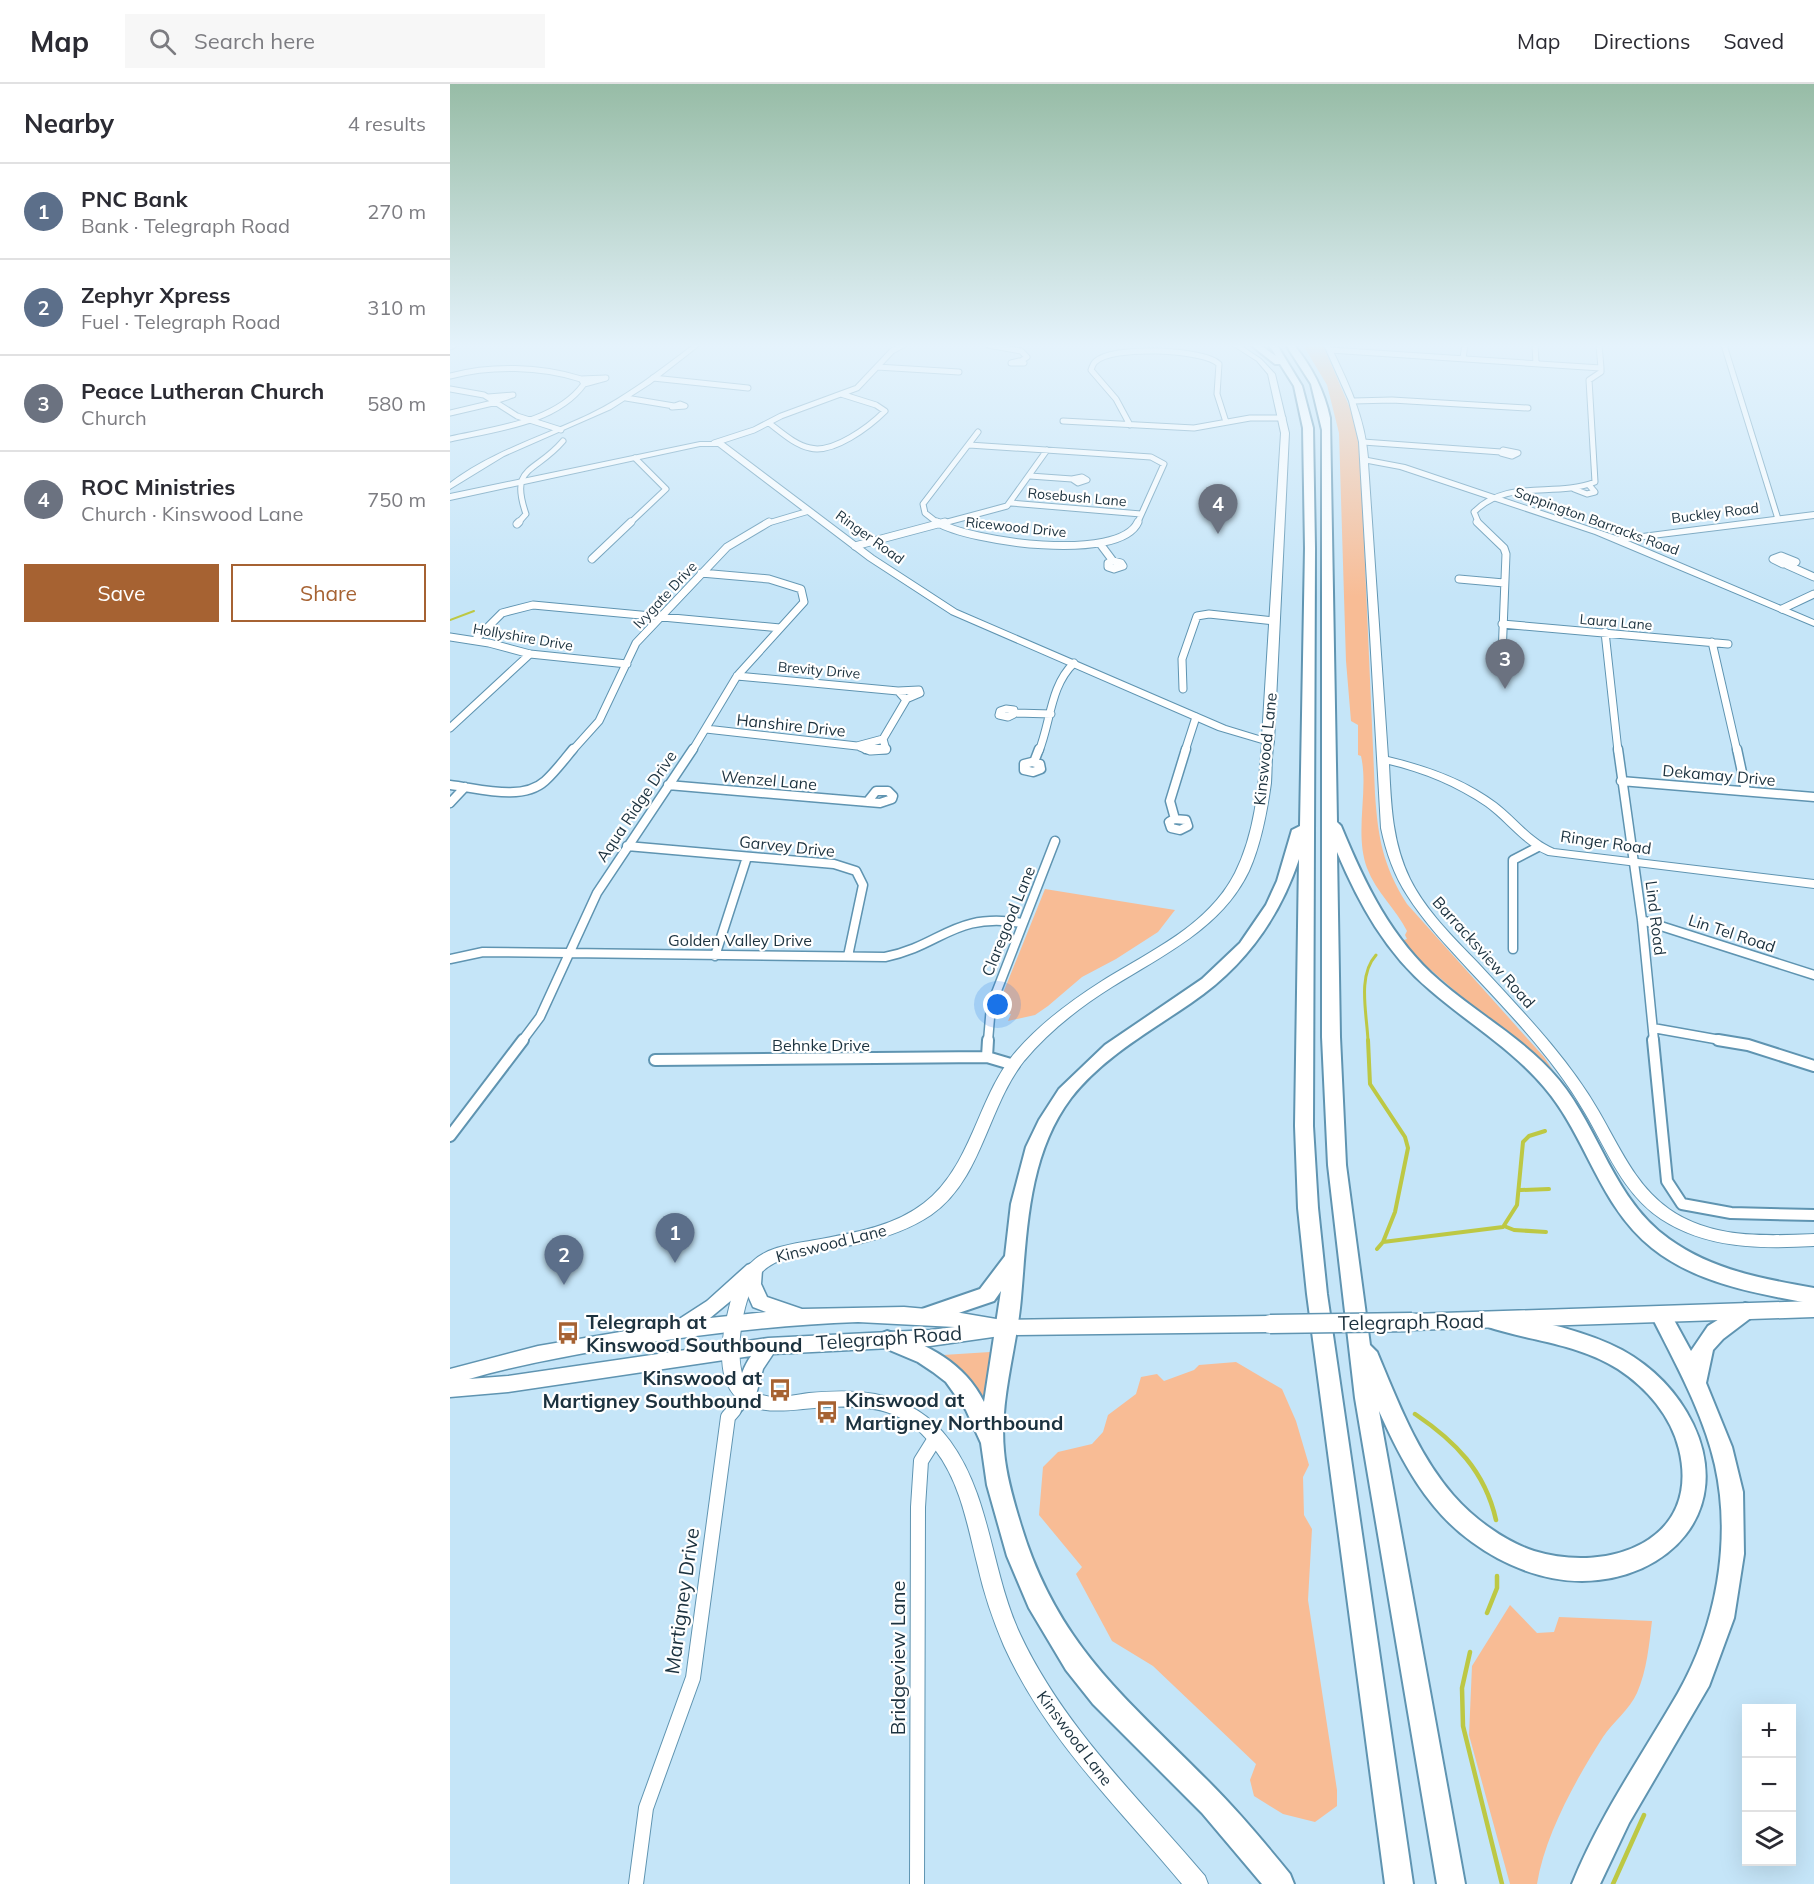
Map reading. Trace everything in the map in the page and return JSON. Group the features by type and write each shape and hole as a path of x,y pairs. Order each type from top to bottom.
{"highway":[{"path":"1307,429 1304,1126 1309,1219 1317,1294 1399,1884"},
{"path":"1327,429 1333,1119 1341,1212 1356,1329 1388,1531 1451,1884"},
{"path":"992,1444 1007,1327 1018,1212 1027,1167 1035,1145 1054,1109 1074,1083 1102,1056 1205,985 1260,929 1289,876 1306,794"},
{"path":"1330,814 1359,890 1385,933 1425,977 1514,1047 1552,1084 1581,1127 1617,1198 1646,1232 1689,1262 1715,1274 1752,1285 1814,1296"},
{"path":"929,1315 987,1294 1013,1259"},
{"path":"1696,1389 1698,1358 1702,1345 1745,1311"},
{"path":"1586,1884 1600,1846 1618,1811 1689,1700 1711,1648 1727,1590 1734,1530 1727,1466 1673,1333 1660,1315"},
{"path":"1356,1329 1398,1430 1420,1471 1456,1514 1482,1536 1499,1547 1534,1562 1587,1570 1604,1569 1635,1561 1665,1544 1684,1521 1695,1492 1696,1476 1689,1440 1670,1405 1643,1376 1601,1350 1574,1339 1492,1320"},
{"path":"887,1340 913,1348 954,1376 974,1400 992,1444 1003,1501 1018,1555 1039,1602 1071,1656 1115,1708 1236,1830 1280,1884"}],"main road":[{"path":"753,1270 752,1284 760,1302 803,1317"},
{"path":"676,1331 714,1306 753,1270"},
{"name":"Telegraph Road","path":"450,1389 508,1384 732,1350 939,1337 1007,1327 1412,1322 1814,1309"},
{"name":"Telegraph Road","path":"450,1377 510,1358 735,1323 803,1317 929,1315 1007,1327"},
{"path":"747,1396 754,1367 768,1346"}],"street":[{"path":"450,439 488,429"},
{"path":"452,486 495,457 559,429"},
{"path":"450,498 714,443 752,429"},
{"path":"778,429 810,450 821,450 838,444 859,429"},
{"name":"Kinswood Lane","path":"753,1270 768,1258 782,1253 882,1232 931,1207 954,1181 998,1090 1014,1065 1042,1035 1087,997 1161,953 1197,928 1221,905 1239,877 1251,843 1265,783 1283,482 1283,429"},
{"name":"Barracksview Road","path":"1361,429 1366,460 1390,842 1412,893 1441,931 1567,1072 1637,1188 1663,1213 1702,1233 1750,1242 1814,1240"},
{"path":"1502,656 1504,548 1473,516 1476,508 1495,497 1526,488 1574,489 1587,494 1595,492 1589,485 1595,482 1596,478 1592,429"},
{"path":"1750,429 1778,519"},
{"name":"Ricewood Drive","path":"978,432 923,504 923,511 943,525 954,531 975,536 1078,546 1101,545 1127,537 1135,529 1164,464 1161,460 1150,457 1047,450"},
{"path":"517,524 526,514 518,483 522,477 558,449 563,441"},
{"path":"1364,442 1501,452"},
{"name":"Ringer Road","path":"714,443 723,445 857,548 954,612 1197,717 1244,736 1269,742"},
{"path":"857,548 999,510 1011,503 1047,450 969,445"},
{"path":"592,559 666,489 635,458"},
{"name":"Sappington Barracks Road","path":"1366,460 1394,464 1619,540 1814,623"},
{"path":"1030,476 1072,479"},
{"path":"452,486 478,491"},
{"name":"Rosebush Lane","path":"1011,503 1141,514"},
{"name":"Ivygate Drive","path":"465,787 511,792 529,790 544,782 599,721 636,643 701,573 744,534 766,523 809,511"},
{"name":"Buckley Road","path":"1619,540 1814,514"},
{"path":"1101,545 1113,561"},
{"path":"1787,565 1814,577"},
{"name":"Aqua Ridge Drive","path":"450,1136 540,1017 597,893 706,729 737,676 804,602 805,596 801,589 782,581 701,573"},
{"path":"1460,579 1504,583"},
{"path":"1782,609 1814,594"},
{"path":"475,640 502,613 521,606 541,605 780,628"},
{"path":"1183,689 1178,672 1180,659 1194,631 1197,616 1209,614 1275,621"},
{"name":"Laura Lane","path":"1502,624 1728,644"},
{"name":"Lind Road","path":"1605,632 1621,781 1642,920 1667,1181 1682,1204 1727,1214 1814,1215"},
{"name":"Hollyshire Drive","path":"450,637 475,640 530,654 627,664"},
{"path":"1712,642 1746,791"},
{"path":"450,728 530,654"},
{"path":"1034,762 1051,714 1053,691 1060,675 1074,663"},
{"name":"Brevity Drive","path":"737,676 898,691 919,690 920,693 906,699 883,739 886,750 870,751 857,746"},
{"path":"898,691 906,699"},
{"path":"1015,713 1051,714"},
{"path":"1175,819 1170,801 1197,717"},
{"name":"Hanshire Drive","path":"706,729 857,746 873,744 883,739"},
{"name":"Ringer Road","path":"1383,759 1425,771 1477,796 1499,812 1538,847 1572,856 1814,884"},
{"name":"Dekamay Drive","path":"1621,781 1814,797"},
{"path":"450,785 465,787"},
{"name":"Wenzel Lane","path":"668,785 868,801"},
{"path":"450,803 465,787"},
{"name":"Claregood Lane","path":"987,1057 991,1006 1055,842"},
{"name":"Garvey Drive","path":"627,846 834,864 856,871 863,885 848,956"},
{"path":"1514,949 1510,886 1513,860 1538,847"},
{"path":"715,956 747,857"},
{"name":"Golden Valley Drive","path":"450,959 483,952 885,957 903,954 947,930 979,920 996,919 1022,923"},
{"name":"Lin Tel Road","path":"1642,920 1814,975"},
{"path":"1653,1028 1748,1045 1814,1066"},
{"path":"987,1057 1014,1065"},
{"name":"Behnke Drive","path":"655,1060 987,1057"},
{"path":"747,1396 738,1387 734,1378 732,1350 742,1289 753,1270"},
{"name":"Kinswood Lane","path":"747,1396 766,1403 827,1399 888,1405 917,1419 936,1437 947,1451 963,1482 1000,1610 1030,1678 1080,1750 1197,1884"},
{"name":"Martigney Drive","path":"636,1884 646,1808 693,1678 723,1438 728,1418 747,1396"},
{"name":"Bridgeview Lane","path":"917,1884 918,1507 921,1461 936,1437"}],"shaded area":[{"path":"1338,429 1355,429 1360,451 1375,794 1380,838 1387,864 1407,904 1544,1057 1580,1111 1554,1077 1409,951 1401,941 1407,939 1405,935 1407,931 1367,868 1363,854 1361,826 1363,769 1361,756 1358,755 1358,725 1351,721 1346,661"},
{"path":"1045,889 1175,910 1158,932 1116,959 1082,977 1035,1015 1008,1021 1011,1014 995,1013"},
{"path":"992,1353 985,1399 969,1377 943,1355"},
{"path":"1236,1362 1282,1389 1296,1421 1309,1465 1303,1477 1304,1515 1312,1529 1308,1600 1337,1790 1337,1806 1315,1822 1283,1814 1254,1796 1250,1780 1256,1764 1153,1666 1112,1641 1076,1574 1082,1567 1039,1515 1043,1467 1058,1452 1092,1444 1103,1432 1108,1415 1136,1394 1141,1377 1157,1374 1164,1381 1194,1370 1199,1365"},
{"path":"1510,1605 1537,1633 1554,1632 1559,1617 1652,1621 1649,1648 1637,1693 1603,1737 1572,1789 1547,1846 1537,1884 1510,1884 1469,1735 1472,1666"}],"waterway":[{"path":"450,620 474,611"},
{"path":"1368,1041 1365,984 1370,964 1376,955"},
{"path":"1368,1040 1370,1084 1405,1137 1408,1148 1395,1212 1383,1242"},
{"path":"1383,1242 1503,1227 1517,1205 1523,1142 1529,1136 1545,1131"},
{"path":"1521,1190 1549,1189"},
{"path":"1504,1226 1514,1230 1546,1232"},
{"path":"1377,1249 1383,1242"},
{"path":"1415,1414 1455,1446 1476,1472 1491,1502 1496,1520"},
{"path":"1487,1613 1497,1588 1497,1576"},
{"path":"1470,1652 1462,1688 1463,1726 1502,1884"},
{"path":"1613,1884 1644,1815"}],"place":[{"name":"ROC Ministries","path":"1218,534"},
{"name":"Peace Lutheran Church","path":"1505,689"},
{"name":"PNC Bank","path":"675,1263"},
{"name":"Zephyr Xpress","path":"564,1285"},
{"name":"Telegraph at Kinswood Southbound","path":"568,1333"},
{"name":"Kinswood at Martigney Southbound","path":"780,1390"},
{"name":"Kinswood at Martigney Northbound","path":"827,1412"}]}
